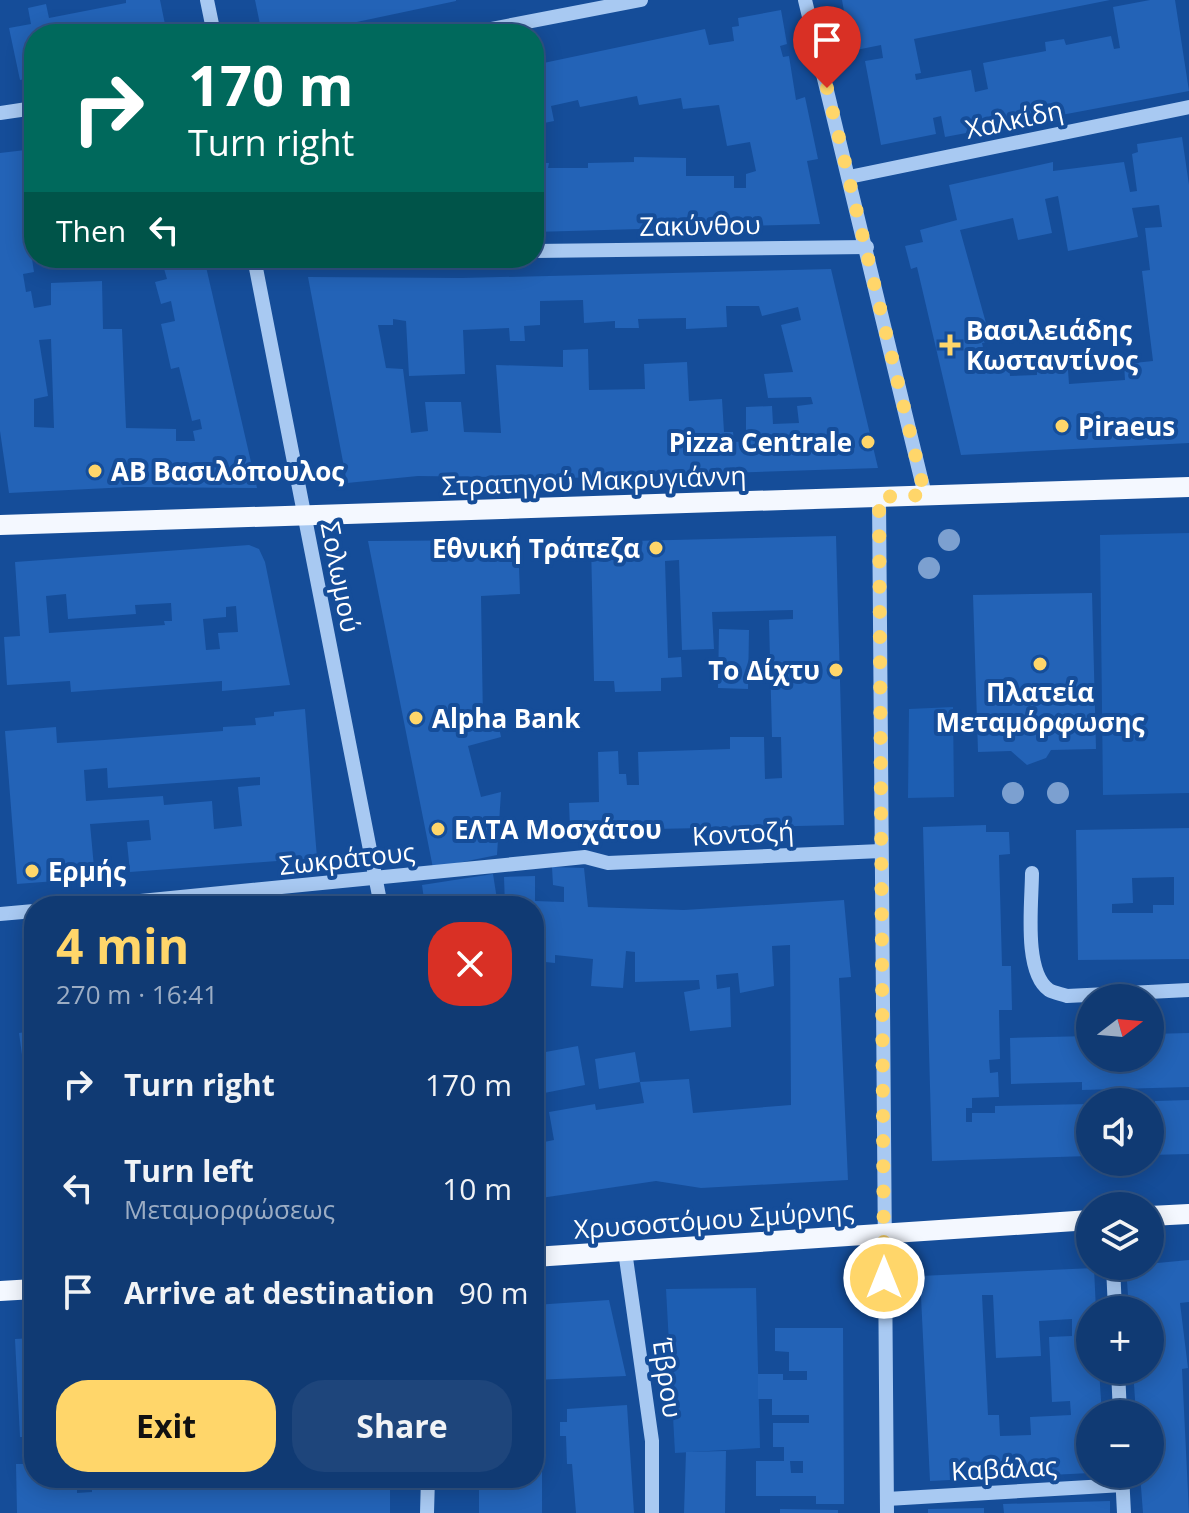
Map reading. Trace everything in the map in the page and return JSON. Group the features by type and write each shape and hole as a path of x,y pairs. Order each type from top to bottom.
{"main road":[{"name":"Στρατηγού Μακρυγιάννη","path":"0,525 1189,487"},
{"path":"1164,1215 1189,1214"},
{"name":"Χρυσοστόμου Σμύρνης","path":"544,1256 1076,1221"},
{"path":"0,1291 24,1290"}],"street":[{"path":"207,0 212,24"},
{"path":"517,24 641,0"},
{"path":"805,0 925,495"},
{"name":"Χαλκίδη","path":"849,177 1189,107"},
{"path":"0,113 24,109"},
{"name":"Ζακύνθου","path":"544,251 867,247"},
{"name":"Σολωμού","path":"256,268 379,896"},
{"path":"879,497 887,1506"},
{"name":"Κοντοζή","path":"608,863 881,851"},
{"name":"Σωκράτους","path":"200,896 585,857 608,863"},
{"path":"1032,873 1032,961 1040,979 1050,991 1067,996 1189,990"},
{"path":"0,914 24,912"},
{"name":"Έβρου","path":"625,1251 652,1441 652,1513"},
{"name":"Καβάλας","path":"887,1506 1076,1485"},
{"path":"427,1513 428,1488"},
{"path":"1123,1488 1124,1513"}],"shaded area":[{"path":"1189,533 1189,793 1103,795 1100,535"},
{"path":"953,707 954,797 908,798 909,709"},
{"path":"756,1288 760,1448 675,1453 666,1289"}],"building":[{"path":"126,0 160,0 165,24 31,24 28,8 46,4 49,18 126,3"},
{"path":"255,0 456,0 347,24 260,24"},
{"path":"842,0 1110,0 914,39 921,73 915,74 916,80 971,70 975,92 988,89 983,63 1046,51 1045,42 1064,39 1066,45 1111,36 1114,49 1120,48 1113,7 1150,0 1175,0 1189,91 945,137 941,116 933,118 936,134 881,145 865,61 883,58 881,45 851,51"},
{"path":"781,10 787,44 780,46 783,57 789,56 796,100 805,97 818,159 807,161 820,224 544,232 544,163 549,163 548,168 588,168 588,163 634,162 634,157 686,158 686,176 734,176 734,188 746,188 746,174 756,171 750,142 727,146 719,105 683,109 681,98 639,105 637,96 580,107 578,100 551,106 554,121 544,123 544,63 705,29 709,45 734,41 732,27 739,26 738,18"},
{"path":"24,25 24,79 20,80 9,28"},
{"path":"1182,137 1189,185 1189,443 961,455 917,267 911,269 905,246 923,242 920,230 957,220 949,185 1053,162 1053,171 1124,162 1130,192 1137,191 1132,154 1138,152 1137,144","holes":["1058,196 1068,251 1138,237 1132,208 1159,205 1162,227 1145,228 1150,270 1142,271 1153,361 1124,364 1125,380 1069,384 1067,356 1036,358 1037,375 1010,376 1008,356 987,364 982,343 991,341 960,230 1013,218 1018,240 1052,233 1045,199"]},
{"path":"24,150 24,268 33,268 34,272 23,274 26,292 31,291 34,308 51,305 51,283 102,281 103,329 122,329 126,428 176,429 176,441 195,441 193,431 202,429 200,419 192,421 179,367 171,369 161,324 175,321 171,301 161,304 155,282 167,279 164,268 206,268 257,488 129,487 9,493 0,431 0,153","holes":["51,339 54,428 34,427 34,399 48,396 39,340"]},
{"path":"831,269 878,468 567,478 418,476 347,483 308,277 462,278","holes":["583,300 584,323 615,321 615,328 639,328 638,319 686,318 686,329 727,327 726,306 759,306 762,316 798,307 801,320 781,325 793,372 764,374 768,398 811,397 813,404 797,406 799,423 773,424 772,406 746,407 746,441 734,442 733,432 724,432 722,399 689,401 687,362 644,364 645,389 589,390 588,349 563,350 563,367 496,365 501,433 464,432 461,402 425,402 428,431 411,433 403,369 386,368 378,325 393,325 393,319 406,321 409,376 465,374 463,330 509,328 510,341 525,341 524,326 540,325 540,301"]},
{"path":"836,536 844,825 654,829 653,822 623,823 623,832 600,833 600,827 570,828 569,803 599,802 598,752 618,751 619,774 626,774 627,785 639,785 638,752 730,749 730,737 764,737 765,779 782,778 781,737 772,737 769,620 793,619 793,610 712,612 714,649 682,650 679,560 665,561 668,658 681,657 682,677 661,678 661,691 615,692 614,681 594,681 591,542"},
{"path":"518,540 520,594 481,596 483,721 497,717 501,737 468,746 481,797 501,792 497,855 433,868 368,541"},
{"path":"249,545 259,549 265,562 290,685 222,691 222,681 71,692 70,681 7,685 4,637 20,636 15,562","holes":["66,594 68,619 136,614 135,605 171,603 172,621 164,621 165,625 49,633 46,596","236,606 238,632 218,633 220,649 206,650 203,619 226,617 226,607"]},
{"path":"1092,593 1096,749 1051,750 1046,758 1027,765 1011,751 978,752 973,595"},
{"path":"719,629 749,630 748,689 718,688"},
{"path":"305,709 317,858 130,872 127,842 151,840 149,820 90,824 95,878 17,884 5,731 56,727 57,743 104,740 223,731 223,727 256,725 255,718 274,716 274,712","holes":["107,768 108,788 260,777 260,785 238,787 242,826 214,829 212,801 164,805 163,796 86,801 84,770"]},
{"path":"986,825 986,832 1009,832 1010,854 999,855 1002,966 1011,966 1012,1010 999,1010 1000,1059 989,1060 990,1073 998,1072 999,1097 972,1098 972,1108 966,1108 966,1122 972,1122 972,1113 995,1113 995,1106 1076,1104 1076,1156 932,1161 923,827"},
{"path":"1189,828 1189,959 1078,960 1076,830","holes":["1174,877 1174,905 1153,905 1153,913 1112,913 1112,904 1133,903 1132,878"]},
{"path":"552,867 584,868 588,907 684,910 844,900 851,977 839,978 848,1180 701,1188 656,1181 544,1198 544,1142 554,1140 549,1112 595,1104 596,1110 644,1103 640,1082 689,1079 693,1113 791,1105 790,945 772,946 774,986 740,993 738,973 716,975 717,989 730,987 731,1027 690,1031 684,992 700,989 699,980 635,982 635,952 626,951 623,988 591,986 593,959 555,955 555,963 544,962 544,901 564,902 564,887 553,885"},
{"path":"493,874 496,896 424,896 422,885"},
{"path":"535,876 535,896 505,896 504,877"},
{"path":"24,1032 24,1070 19,1033"},
{"path":"1189,1033 1189,1087 1082,1088 1082,1082 1011,1084 1010,1038 1076,1036 1076,1072 1164,1072 1164,1034"},
{"path":"578,1046 585,1085 544,1093 544,1052"},
{"path":"635,1052 640,1082 599,1089 595,1059"},
{"path":"1189,1100 1189,1154 1164,1155 1164,1101"},
{"path":"1189,1260 1189,1302 1180,1303 1188,1368 1182,1369 1189,1513 1143,1513 1141,1488 1164,1488 1164,1400 1135,1400 1134,1384 1164,1384 1164,1296 1128,1296 1127,1280 1164,1280 1164,1262"},
{"path":"1076,1269 1076,1280 1095,1280 1095,1296 1076,1296 1076,1384 1100,1384 1101,1400 1076,1400 1076,1474 930,1481 920,1276","holes":["982,1295 993,1295 996,1358 1041,1356 1039,1321 1072,1319 1072,1336 1049,1337 1052,1402 1070,1401 1071,1415 1030,1417 1031,1435 1000,1436 999,1415 988,1415"]},
{"path":"609,1300 626,1376 544,1380 544,1304"},
{"path":"775,1328 843,1328 844,1504 816,1504 816,1496 756,1496 756,1461 784,1461 784,1447 773,1447 773,1423 809,1423 809,1415 772,1415 772,1399 758,1399 758,1374 783,1374 783,1380 807,1380 807,1371 789,1371 789,1352 775,1351","holes":["790,1461 803,1461 803,1473 791,1473"]},
{"path":"15,1339 24,1339 24,1437 20,1437"},
{"path":"627,1405 634,1513 576,1513 572,1464 567,1464 566,1436 560,1436 560,1422 567,1422 567,1409"},
{"path":"726,1451 725,1513 684,1513 686,1452"},
{"path":"16,1464 24,1464 24,1488 77,1488 77,1493 92,1492 92,1488 390,1488 390,1513 17,1513"},
{"path":"479,1488 542,1488 542,1513 479,1513"},
{"path":"1110,1501 1110,1513 1004,1513 1003,1504"},
{"path":"984,1508 984,1513 928,1513 928,1509"},
{"path":"780,1509 838,1510 838,1513 780,1513"}],"place":[{"name":"Βασιλειάδης Κωσταντίνος","path":"950,345"},
{"name":"Piraeus","path":"1062,426"},
{"name":"Pizza Centrale","path":"868,442"},
{"name":"ΑΒ Βασιλόπουλος","path":"95,471"},
{"name":"Εθνική Τράπεζα","path":"656,548"},
{"name":"Πλατεία Μεταμόρφωσης","path":"1040,664"},
{"name":"Το Δίχτυ","path":"836,670"},
{"name":"Alpha Bank","path":"416,718"},
{"name":"ΕΛΤΑ Μοσχάτου","path":"438,829"},
{"name":"Ερμής","path":"32,871"}],"route":[{"path":"827,88 925,495 879,497 884,1278"}]}
